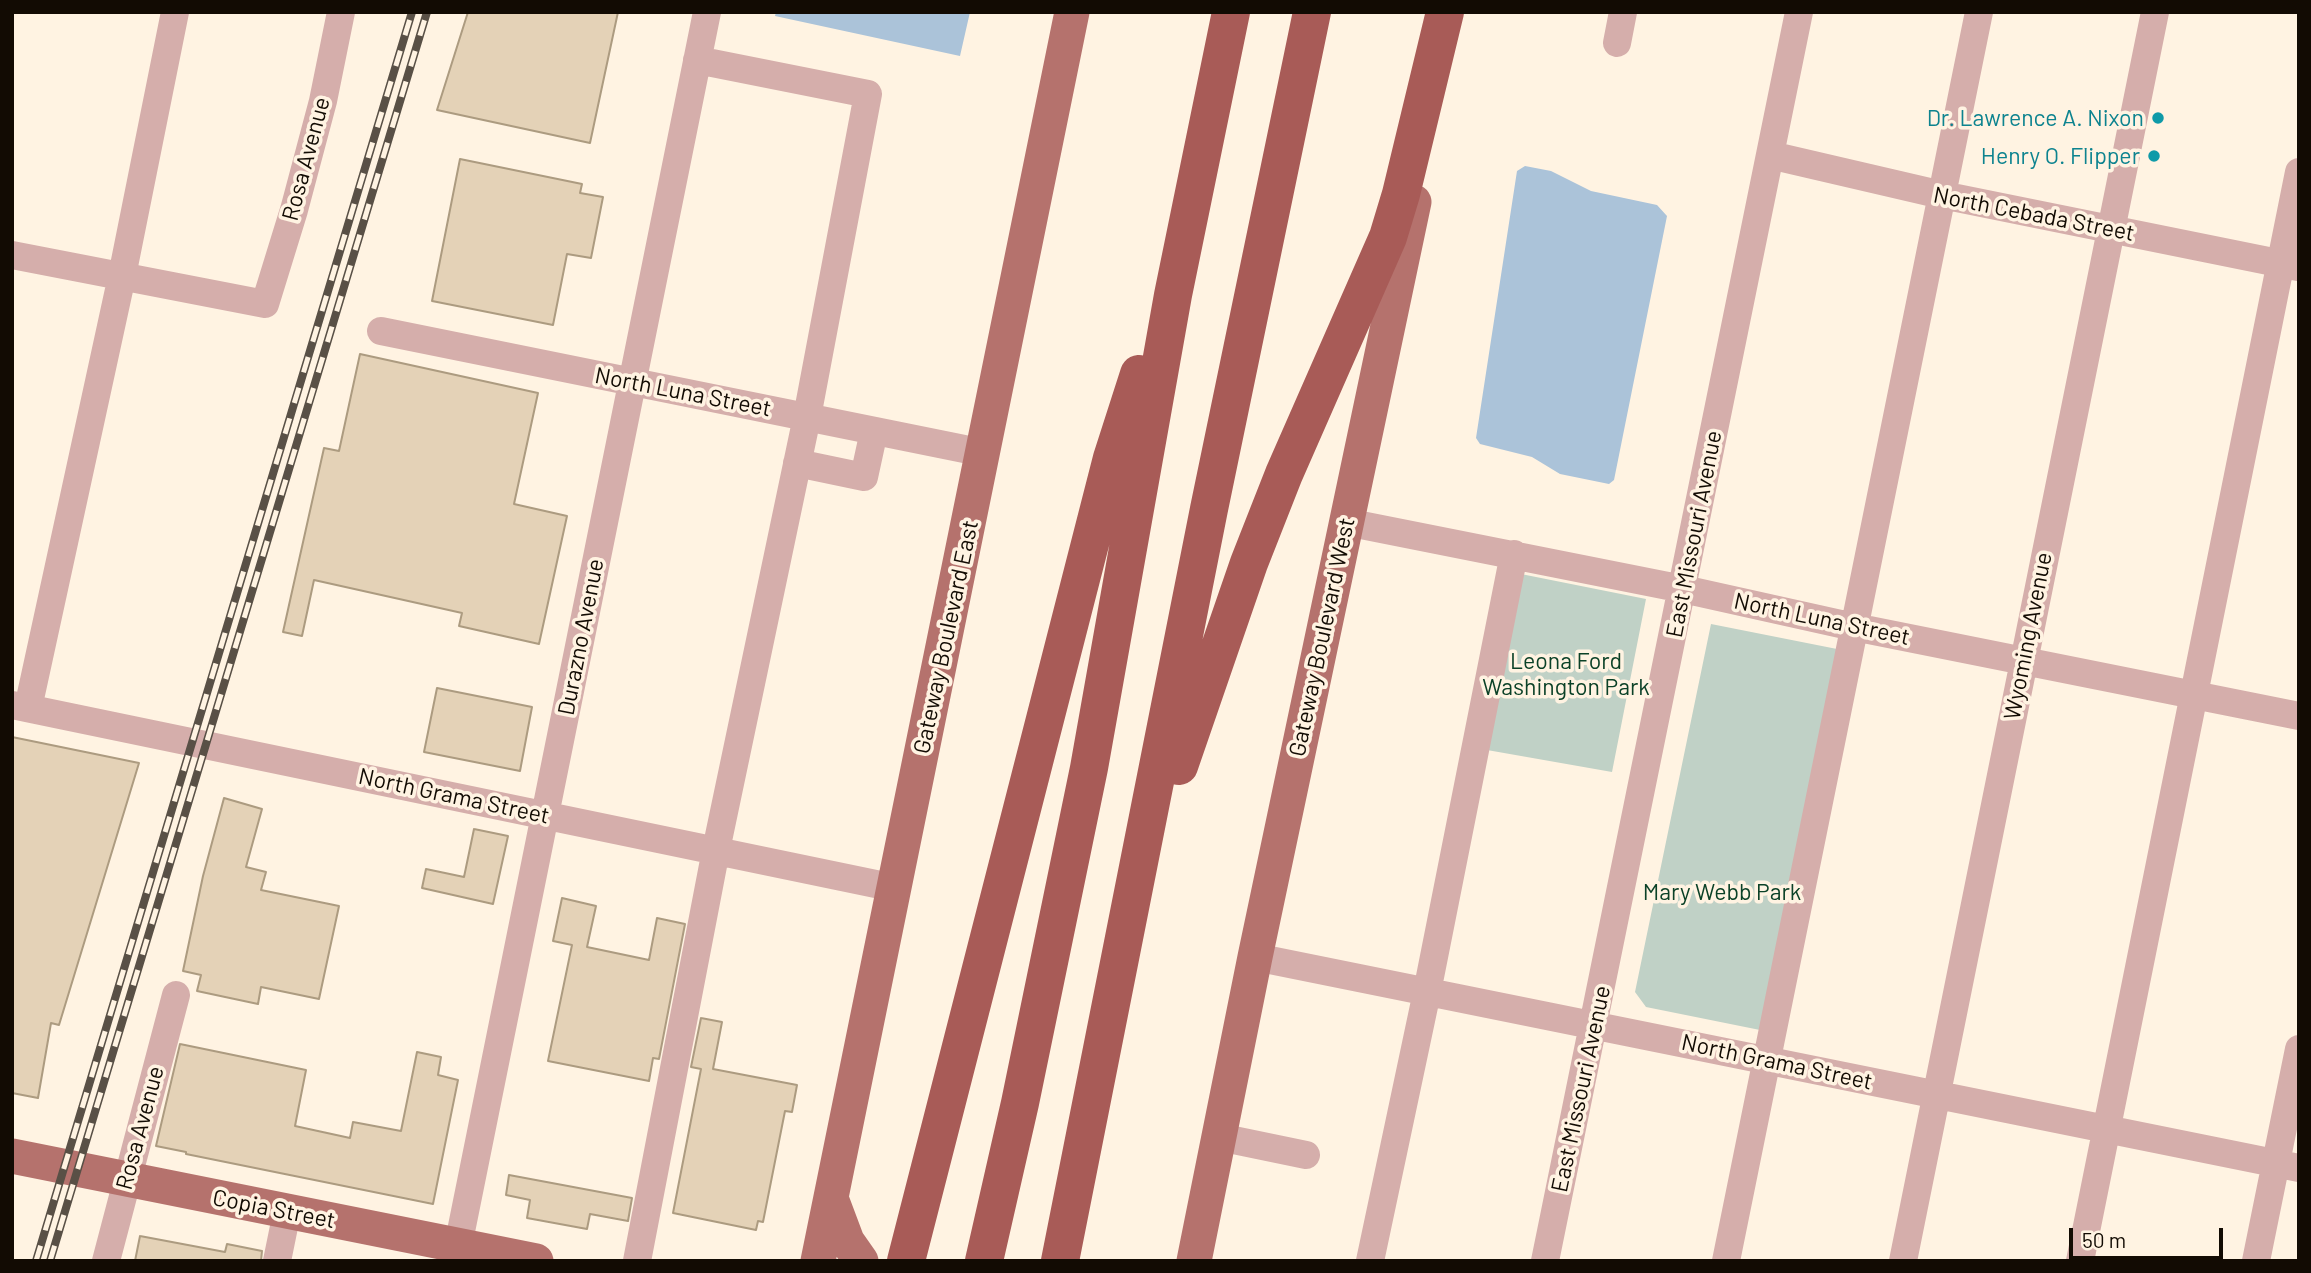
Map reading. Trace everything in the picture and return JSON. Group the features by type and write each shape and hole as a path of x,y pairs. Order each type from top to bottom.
{"highway":[{"path":"988,1245 1089,768 1173,295 1231,12"},
{"path":"1063,1250 1209,509 1312,12"},
{"path":"1118,969 1186,745 1249,562 1284,474 1388,237 1446,12"},
{"path":"906,1261 1111,458 1140,371 1173,295"}],"main road":[{"name":"Gateway Boulevard East","path":"818,1261 1072,12"},
{"name":"Gateway Boulevard West","path":"1198,1260 1219,1136 1255,957 1423,158 1446,12"},
{"name":"Copia Street","path":"12,1156 287,1212 457,1253 536,1261"},
{"path":"832,1201 847,1241 861,1261"}],"street":[{"path":"20,707 122,276 175,12"},
{"name":"Rosa Avenue","path":"122,276 265,304 320,113 341,12"},
{"name":"Durazno Avenue","path":"457,1253 707,12"},
{"path":"1617,43 1623,12"},
{"name":"East Missouri Avenue","path":"1545,1261 1799,12"},
{"path":"1726,1261 1979,12"},
{"name":"Wyoming Avenue","path":"1903,1261 2155,12"},
{"path":"637,1261 716,850 807,417 868,94 697,60"},
{"name":"North Cebada Street","path":"1770,155 1942,195 2290,265"},
{"path":"2080,1261 2194,695 2290,265 2299,172"},
{"path":"12,255 122,276"},
{"name":"North Luna Street","path":"381,331 984,453"},
{"path":"797,463 864,477 874,431"},
{"name":"North Luna Street","path":"1346,522 1514,554 1854,627 2299,716"},
{"path":"1370,1261 1427,992 1514,554"},
{"name":"North Grama Street","path":"20,707 895,888"},
{"name":"North Grama Street","path":"1255,957 2287,1166"},
{"name":"Rosa Avenue","path":"106,1261 176,995"},
{"path":"2256,1261 2287,1166 2299,1049"},
{"path":"1219,1136 1306,1155"},
{"path":"277,1261 287,1212"}],"green space":[{"name":"Leona Ford Washington Park","path":"1521,574 1646,599 1612,772 1487,750"},
{"name":"Mary Webb Park","path":"1711,624 1837,649 1760,1030 1646,1007 1635,992"}],"water":[{"path":"776,12 970,12 960,56 775,16"},
{"path":"1525,166 1551,171 1591,191 1657,205 1667,216 1614,480 1609,484 1560,474 1532,457 1480,444 1476,438 1517,171"}],"building":[{"path":"468,12 618,12 590,143 437,110"},
{"path":"460,159 582,184 580,193 603,197 591,258 567,254 553,325 432,301"},
{"path":"360,354 538,393 514,504 567,516 539,644 459,626 462,613 314,580 302,636 283,632 324,448 339,451"},
{"path":"437,688 532,707 520,771 424,752"},
{"path":"12,737 139,763 59,1025 51,1023 38,1098 12,1093"},
{"path":"224,798 262,809 246,867 266,872 261,890 339,906 319,999 261,987 258,1004 197,991 201,975 183,971 203,876"},
{"path":"474,829 508,836 493,904 422,888 426,869 464,877"},
{"path":"562,898 596,906 587,947 649,960 657,918 685,924 659,1059 653,1058 649,1081 548,1061 572,945 553,941"},
{"path":"701,1018 722,1022 713,1069 797,1085 792,1112 785,1111 763,1222 758,1221 756,1230 673,1213 701,1069 691,1067"},
{"path":"180,1044 306,1070 295,1126 350,1138 353,1122 401,1131 417,1052 441,1057 438,1075 458,1080 433,1204 156,1146"},
{"path":"509,1175 632,1198 628,1221 590,1214 587,1229 527,1218 530,1200 506,1195"},
{"path":"140,1236 225,1252 227,1244 262,1251 261,1261 135,1261"}],"railway":[{"path":"36,1261 412,12"},
{"path":"50,1261 427,12"}],"place":[{"name":"Dr. Lawrence A. Nixon","path":"2158,118"},
{"name":"Henry O. Flipper","path":"2154,156"}]}
